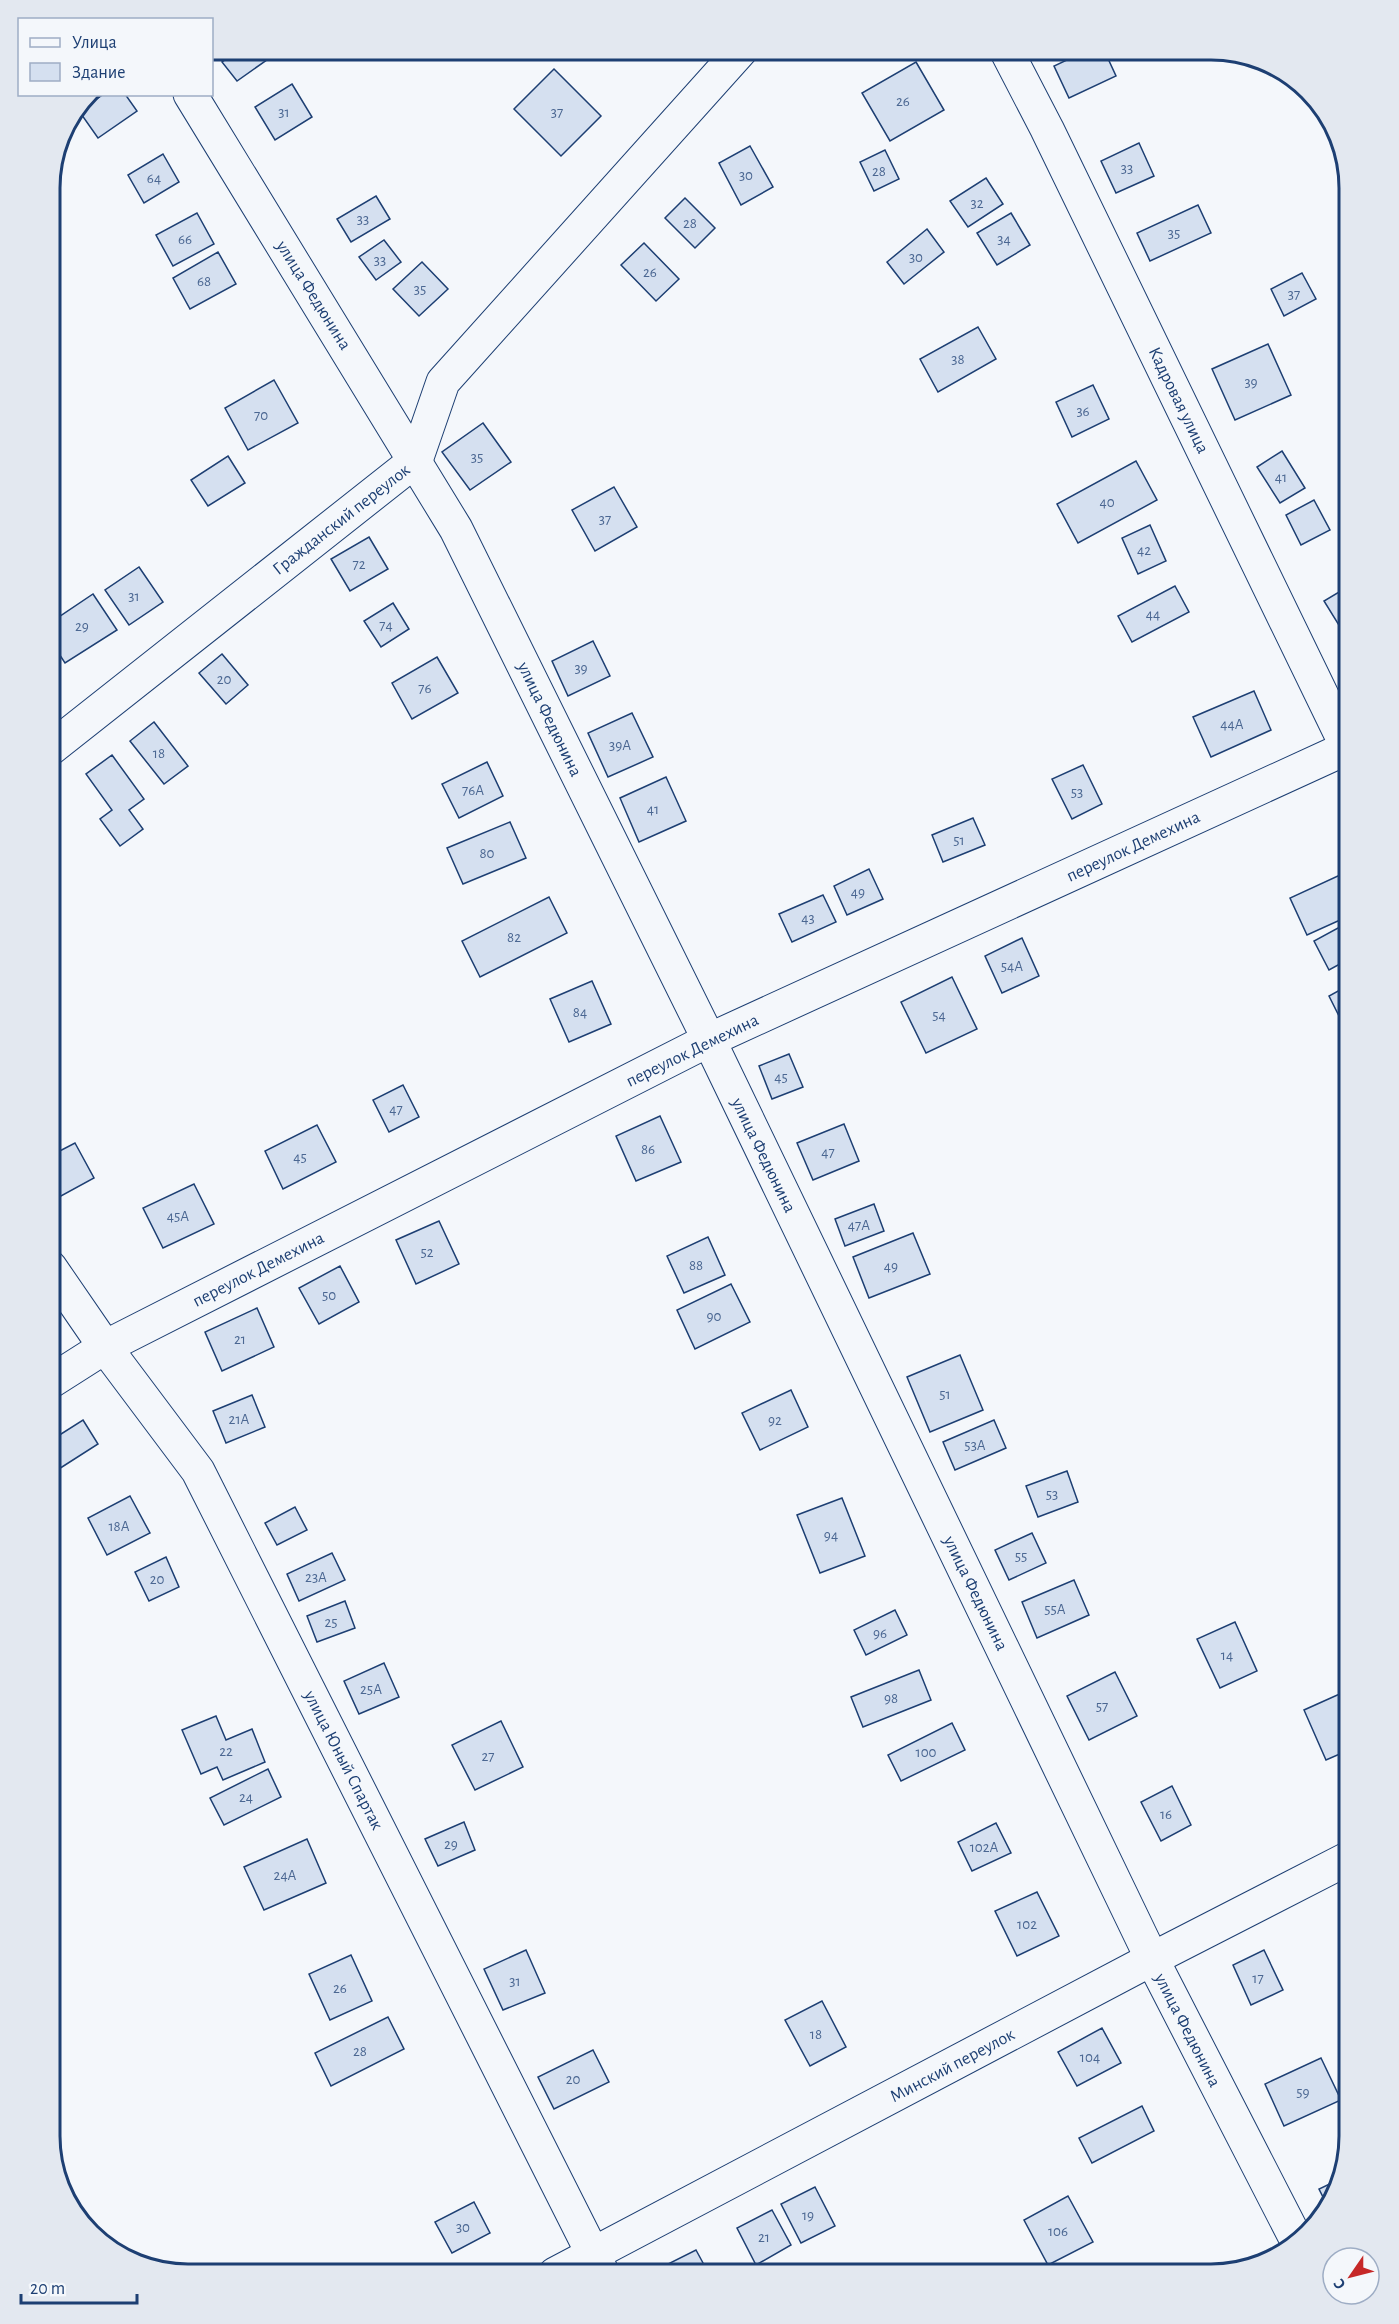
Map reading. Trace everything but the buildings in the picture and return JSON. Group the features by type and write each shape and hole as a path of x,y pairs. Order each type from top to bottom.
{"street":[{"name":"Гражданский переулок","path":"60,741 416,460 443,382 732,60"},
{"name":"Кадровая улица","path":"1011,60 1339,728"},
{"name":"улица Федюнина","path":"191,96 416,460 456,529 709,1040 1152,1959 1294,2234"},
{"name":"переулок Демехина","path":"60,1376 105,1347 709,1040 1339,754"},
{"name":"улица Юный Спартак","path":"60,1282 105,1347 198,1471 597,2264"},
{"name":"Минский переулок","path":"597,2264 1152,1959 1339,1864"}]}
